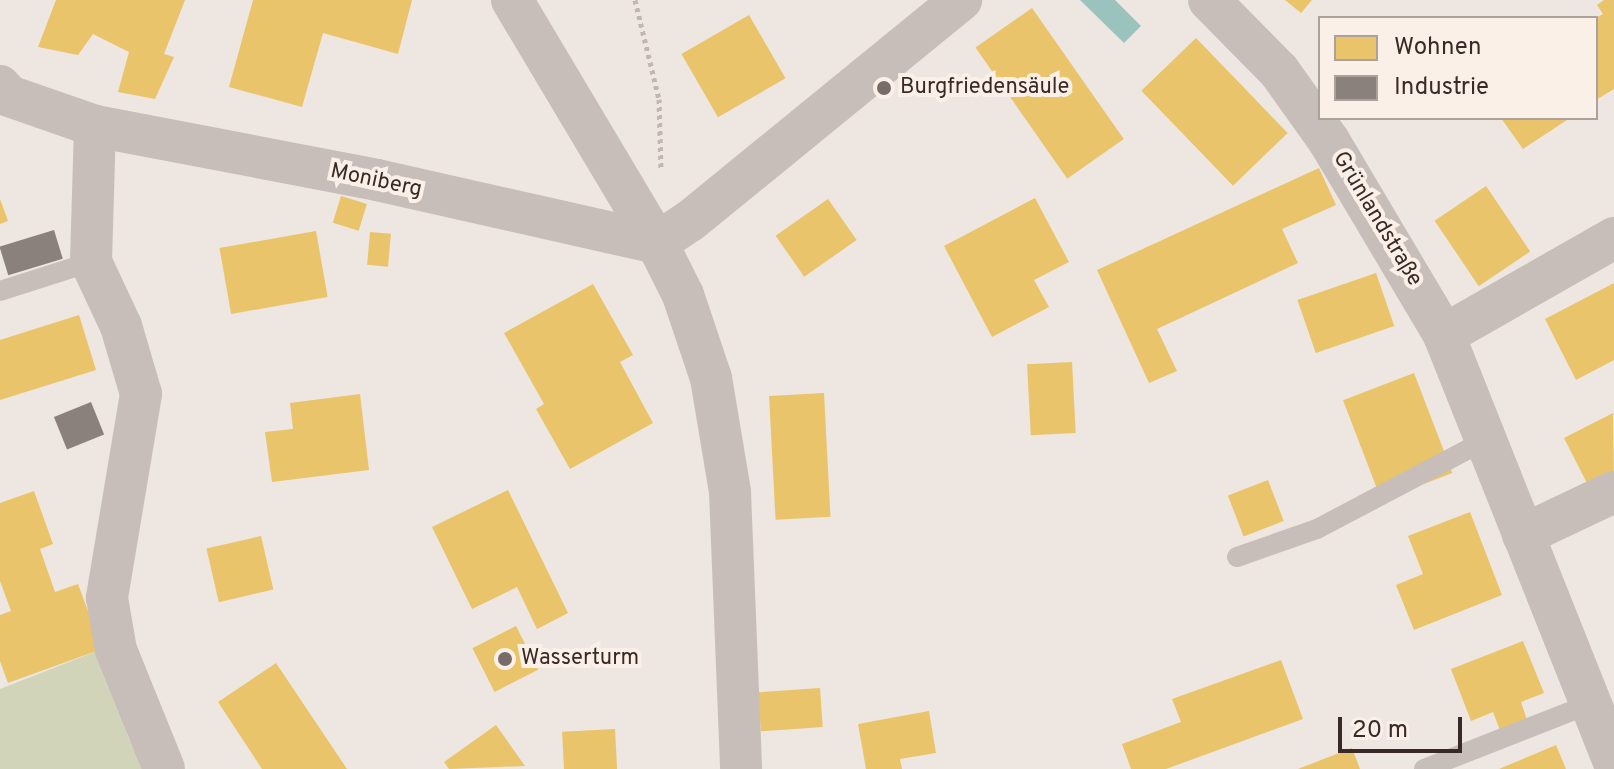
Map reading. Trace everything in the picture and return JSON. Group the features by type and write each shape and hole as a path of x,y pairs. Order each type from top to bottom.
{"street":[{"path":"512,0 573,95 683,295 711,378 730,492 741,769"},
{"path":"647,230 690,221 961,0"},
{"name":"Grünlandstraße","path":"1209,0 1279,71 1329,141 1444,335 1604,728"},
{"name":"Moniberg","path":"0,86 9,96 95,126 647,230"},
{"path":"95,126 91,262 121,326 141,394 107,598 116,650 164,769"},
{"path":"1444,335 1614,238"},
{"path":"1523,535 1614,492"}],"lane":[{"path":"0,291 91,262"},
{"path":"1237,557 1317,529 1486,440"},
{"name":"Grünlandstraße","path":"1424,769 1604,728"}],"path":[{"path":"635,0 659,99 663,166 647,230"}],"green space":[{"path":"102,649 128,737 144,769 0,769 0,689"}],"water":[{"path":"1080,0 1115,0 1141,26 1124,43"}],"building: Wohnen":[{"path":"56,0 185,0 164,54 174,57 155,99 118,92 129,52 93,34 78,55 38,47"},
{"path":"253,0 412,0 398,54 323,33 302,107 229,87"},
{"path":"1285,0 1312,0 1301,13"},
{"path":"1604,0 1614,0 1614,89 1598,99 1598,17 1603,14 1597,5"},
{"path":"1032,8 1124,139 1067,179 975,48"},
{"path":"749,15 786,78 718,117 681,54"},
{"path":"1196,38 1288,133 1233,186 1141,91"},
{"path":"1502,120 1567,120 1523,149"},
{"path":"1319,168 1336,205 1282,229 1298,263 1157,329 1177,371 1149,383 1097,270"},
{"path":"1486,186 1530,251 1479,286 1435,221"},
{"path":"341,196 367,204 359,231 333,223"},
{"path":"1035,198 1069,262 1034,280 1049,307 992,337 944,246"},
{"path":"0,199 8,221 0,224"},
{"path":"828,199 857,240 804,277 776,236"},
{"path":"316,231 328,297 231,314 219,248"},
{"path":"370,232 391,234 388,267 367,265"},
{"path":"1376,273 1394,326 1316,353 1298,300"},
{"path":"1614,283 1614,360 1576,380 1545,319"},
{"path":"593,284 633,355 620,362 653,423 570,469 536,409 544,404 504,333"},
{"path":"79,315 96,370 0,400 0,340"},
{"path":"1072,362 1076,433 1031,435 1027,364"},
{"path":"1414,373 1452,473 1381,500 1343,400"},
{"path":"824,393 830,517 776,520 769,396"},
{"path":"360,394 369,470 272,482 265,432 293,429 290,403"},
{"path":"1613,413 1614,482 1592,493 1564,438"},
{"path":"1268,480 1284,521 1244,536 1228,495"},
{"path":"508,490 568,613 537,629 517,587 472,609 432,527"},
{"path":"34,491 53,544 40,549 55,592 78,584 102,649 8,683 0,661 0,615 11,611 0,581 0,503"},
{"path":"1470,512 1502,595 1414,630 1396,585 1423,574 1408,536"},
{"path":"261,536 273,590 219,602 206,549"},
{"name":"Wasserturm","path":"516,626 538,670 495,692 472,648"},
{"path":"1523,641 1544,693 1521,702 1527,720 1500,730 1493,712 1471,721 1451,669"},
{"path":"1281,660 1303,719 1166,769 1131,769 1122,744 1181,722 1172,699"},
{"path":"276,663 347,769 262,769 218,702"},
{"path":"820,688 823,727 761,731 758,692"},
{"path":"929,711 936,753 900,759 902,769 866,769 858,724"},
{"path":"496,725 525,766 449,769 444,762"},
{"path":"615,729 617,769 564,769 562,732"},
{"path":"1556,745 1566,769 1499,769"},
{"path":"1352,748 1360,769 1298,769"}],"building: Industrie":[{"path":"54,230 63,259 8,275 0,247"},
{"path":"91,402 104,434 67,449 54,417"}],"place":[{"name":"Burgfriedensäule","path":"884,88"},
{"name":"Wasserturm","path":"505,659"}]}
